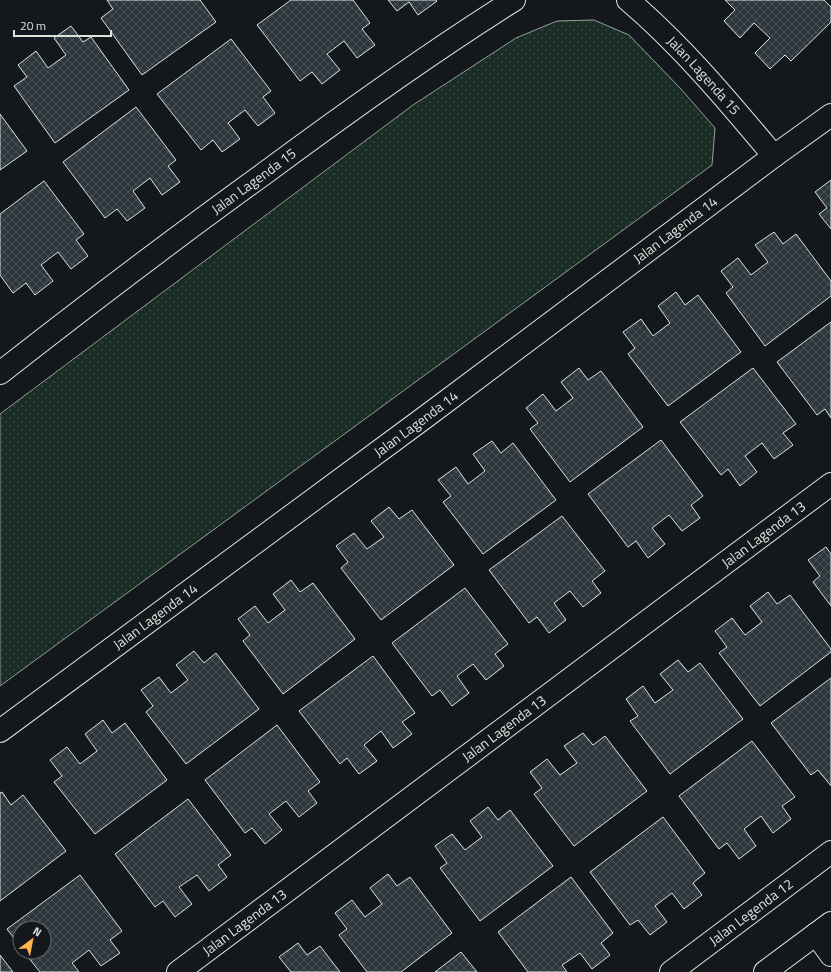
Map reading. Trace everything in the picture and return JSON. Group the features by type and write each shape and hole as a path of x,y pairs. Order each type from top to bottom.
{"street":[{"name":"Jalan Lagenda 15","path":"0,373 131,271 316,135 464,31 514,0"},
{"name":"Jalan Lagenda 15","path":"628,0 654,22 697,65 774,156"},
{"name":"Jalan Lagenda 14","path":"0,731 831,115"},
{"name":"Jalan Lagenda 13","path":"178,972 831,484"},
{"name":"Jalan Legenda 12","path":"671,972 831,852"},
{"path":"765,972 824,928 831,955"}],"green space":[{"path":"594,20 629,35 681,89 715,128 712,165 0,686 0,414 413,105 516,38 557,21"}],"building":[{"path":"107,0 200,0 216,22 142,75 101,18 113,9"},
{"path":"291,0 353,0 370,23 362,29 375,45 357,58 344,41 327,54 340,70 322,84 312,72 300,81 257,25"},
{"path":"388,0 437,1 418,15 409,2 397,11"},
{"path":"725,0 824,0 831,7 831,22 791,61 785,55 770,69 755,53 770,38 754,23 740,38 724,21 735,10"},
{"path":"71,26 83,42 91,37 129,90 55,143 14,86 27,77 18,65 36,51 48,68 66,55 54,38"},
{"path":"231,39 271,91 263,97 275,113 258,126 245,110 228,123 240,139 222,152 213,140 201,150 157,94"},
{"path":"136,107 176,160 168,166 180,182 162,195 150,178 133,191 145,208 127,221 117,209 105,218 63,162"},
{"path":"0,114 27,151 0,170"},
{"path":"831,180 831,229 819,214 827,208 815,192"},
{"path":"44,181 84,234 76,240 88,256 71,269 58,252 41,265 53,281 35,295 26,283 13,293 0,275 0,214"},
{"path":"774,232 783,244 796,234 831,281 831,296 765,346 726,293 733,287 721,271 738,258 751,275 768,262 755,245"},
{"path":"676,292 685,305 698,295 741,352 668,406 628,354 635,348 623,332 641,319 653,336 670,323 658,306"},
{"path":"831,322 831,418 825,409 817,415 777,362"},
{"path":"579,368 588,380 601,371 643,427 570,482 530,429 538,423 526,408 543,394 556,411 573,398 561,382"},
{"path":"753,368 796,424 783,433 793,445 774,459 762,443 745,456 757,472 740,486 728,469 721,475 680,422"},
{"path":"661,440 703,496 691,505 700,518 682,531 669,515 652,528 665,544 648,558 636,541 628,547 588,494"},
{"path":"492,441 501,453 513,443 556,500 483,554 443,502 451,496 438,480 456,467 468,484 485,471 473,454"},
{"path":"389,507 399,519 412,510 454,565 381,620 341,568 348,562 336,546 354,533 367,549 384,537 371,521"},
{"path":"562,516 605,571 592,581 601,593 583,607 570,591 554,603 566,620 549,633 537,617 529,623 489,570"},
{"path":"826,547 831,554 831,606 813,582 820,576 808,560"},
{"path":"291,580 300,592 313,583 355,639 283,694 243,641 250,635 238,619 255,606 268,623 285,610 273,594"},
{"path":"465,588 508,644 495,654 504,666 486,680 473,664 457,676 469,693 452,706 440,690 432,696 392,643"},
{"path":"768,592 777,604 790,595 831,649 831,652 760,706 719,653 727,647 715,631 732,618 745,635 762,622 750,606"},
{"path":"194,651 204,663 216,653 259,709 186,764 146,712 153,706 141,690 159,677 171,693 188,680 176,665"},
{"path":"373,656 415,713 402,722 412,734 393,748 381,731 364,745 377,761 359,774 347,758 340,764 299,711"},
{"path":"678,660 688,672 700,663 743,719 670,774 630,721 638,716 626,699 643,686 655,703 673,690 660,674"},
{"path":"831,678 831,786 818,770 811,775 771,723"},
{"path":"103,720 112,733 125,723 167,780 95,834 54,782 62,776 50,760 67,747 80,764 97,751 85,734"},
{"path":"277,725 320,782 308,791 317,803 299,817 286,801 269,814 282,830 265,844 252,828 245,833 205,780"},
{"path":"583,733 593,745 605,736 647,791 574,846 534,794 542,788 530,772 547,759 560,775 577,763 564,746"},
{"path":"752,741 795,797 782,806 791,819 773,833 761,816 744,829 756,846 739,859 727,843 719,849 679,796"},
{"path":"2,792 11,805 23,795 66,851 0,901 0,793"},
{"path":"188,799 231,855 218,865 227,877 209,891 197,875 179,887 192,904 175,917 163,901 155,907 115,854"},
{"path":"488,807 498,820 510,810 553,866 480,921 440,868 447,863 435,846 452,834 465,850 482,837 470,821"},
{"path":"663,817 705,873 693,883 702,895 684,909 672,893 655,906 667,922 650,935 638,920 630,925 590,872"},
{"path":"388,874 397,886 410,877 452,933 401,972 367,972 339,935 347,929 335,913 352,900 365,917 382,904 370,888"},
{"path":"80,875 122,931 110,940 120,953 101,966 89,950 72,963 79,972 40,972 30,960 52,960 52,920 19,920"},
{"path":"571,877 613,933 601,943 610,955 592,969 580,953 562,965 567,972 528,972 498,932"},
{"path":"12,925 12,936 7,929"},
{"path":"298,943 307,955 320,946 340,972 291,972 279,957"},
{"path":"461,952 477,972 435,972"},
{"path":"0,955 13,972 0,972"}]}
